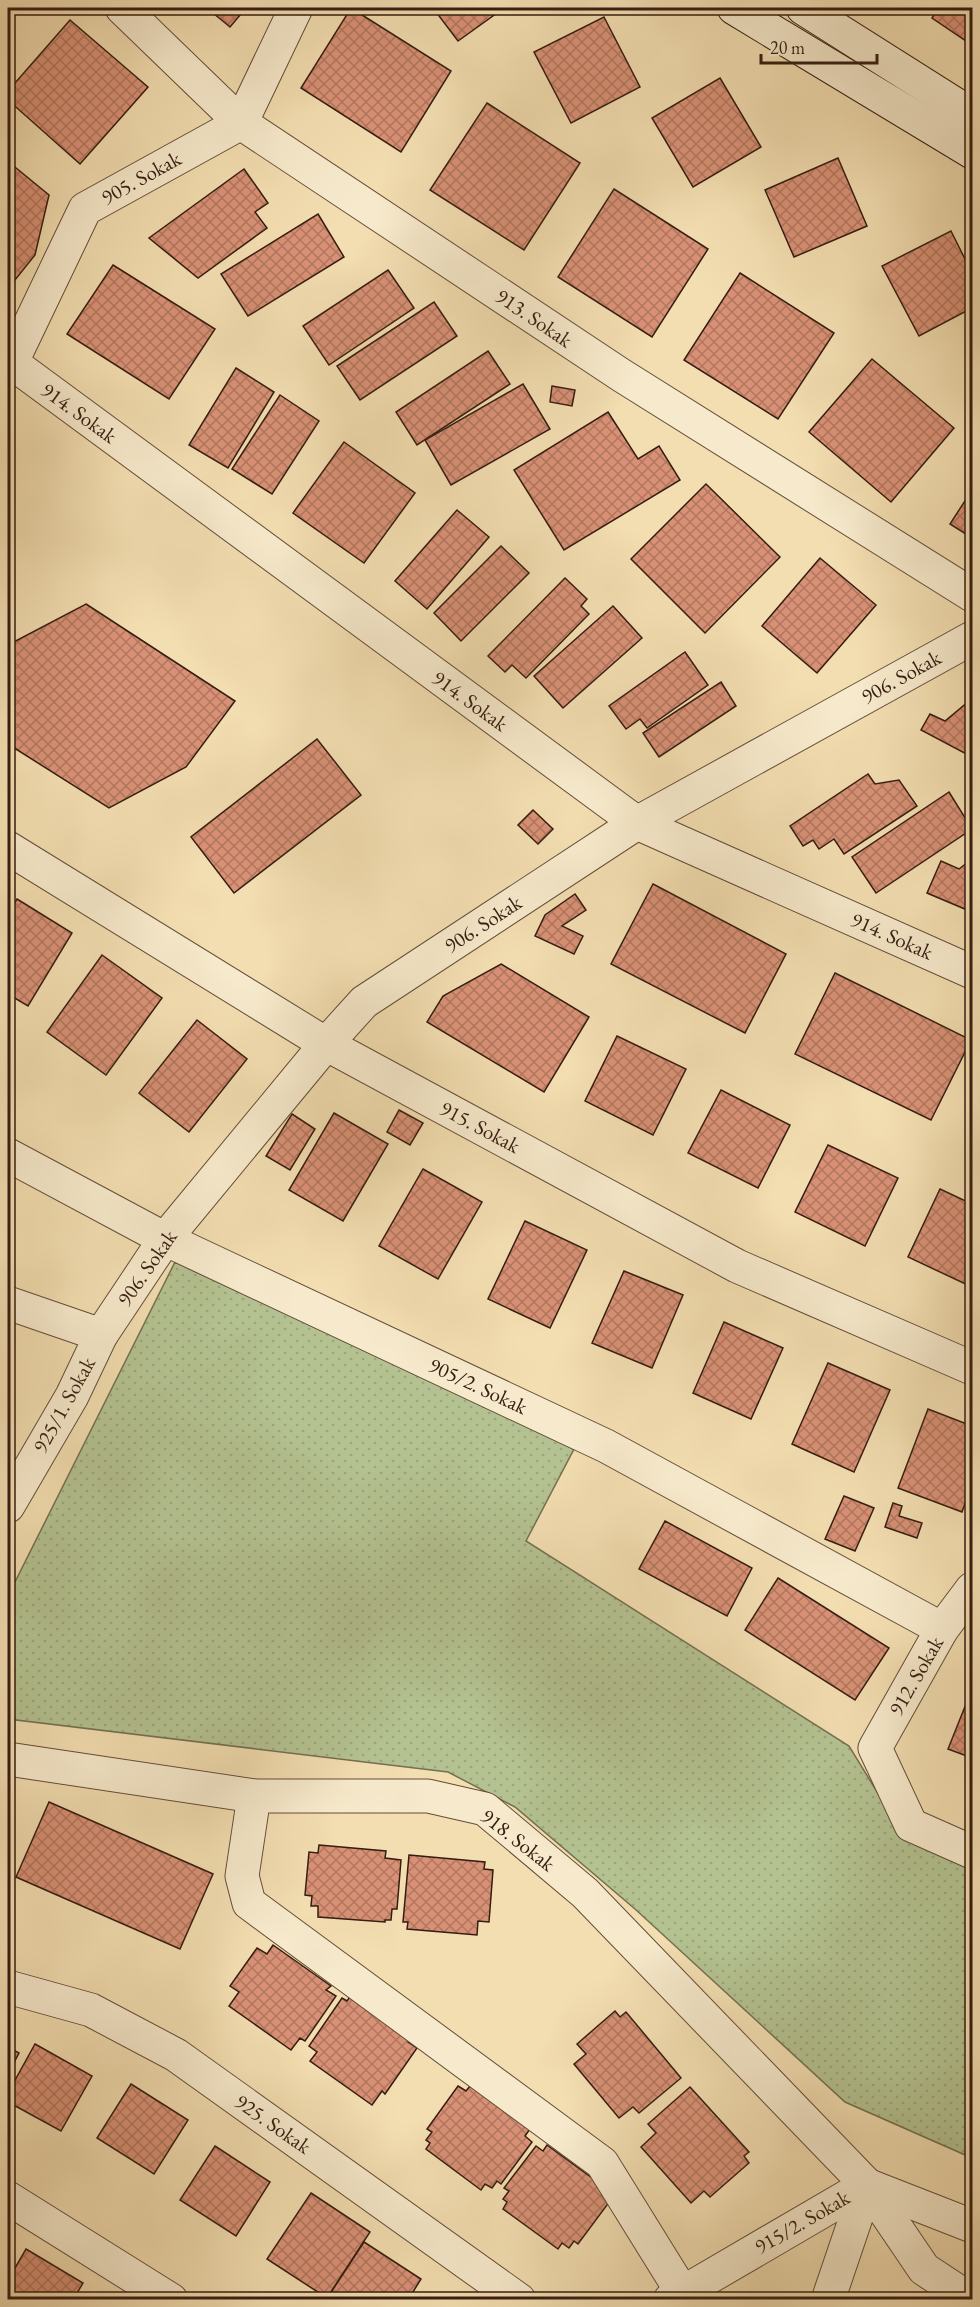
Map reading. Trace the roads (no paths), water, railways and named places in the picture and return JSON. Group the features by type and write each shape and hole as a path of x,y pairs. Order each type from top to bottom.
{"street":[{"name":"913. Sokak","path":"122,8 241,123 621,375 972,595"},
{"path":"241,123 296,8"},
{"path":"735,8 972,152"},
{"path":"803,8 972,114"},
{"name":"905. Sokak","path":"9,365 85,209 241,123"},
{"name":"914. Sokak","path":"9,365 637,823 972,972"},
{"name":"906. Sokak","path":"101,1335 165,1239 326,1044 364,1002 637,823 972,638"},
{"name":"915. Sokak","path":"8,848 326,1044 737,1266 972,1368"},
{"name":"905/2. Sokak","path":"8,1155 165,1239 606,1446 942,1629"},
{"path":"8,1303 101,1335"},
{"name":"925/1. Sokak","path":"8,1506 72,1396 101,1335"},
{"name":"912. Sokak","path":"972,1589 942,1629 875,1748 912,1825 972,1852"},
{"name":"918. Sokak","path":"8,1759 254,1796 428,1796 484,1809 585,1893 867,2185"},
{"path":"254,1796 242,1876 249,1903 602,2163 676,2296"},
{"name":"925. Sokak","path":"8,1987 92,2010 176,2055 519,2300"},
{"path":"828,2300 867,2185"},
{"path":"867,2185 924,2269 971,2300"},
{"name":"915/2. Sokak","path":"676,2296 867,2185 972,2226"},
{"path":"8,2198 171,2300"}]}
